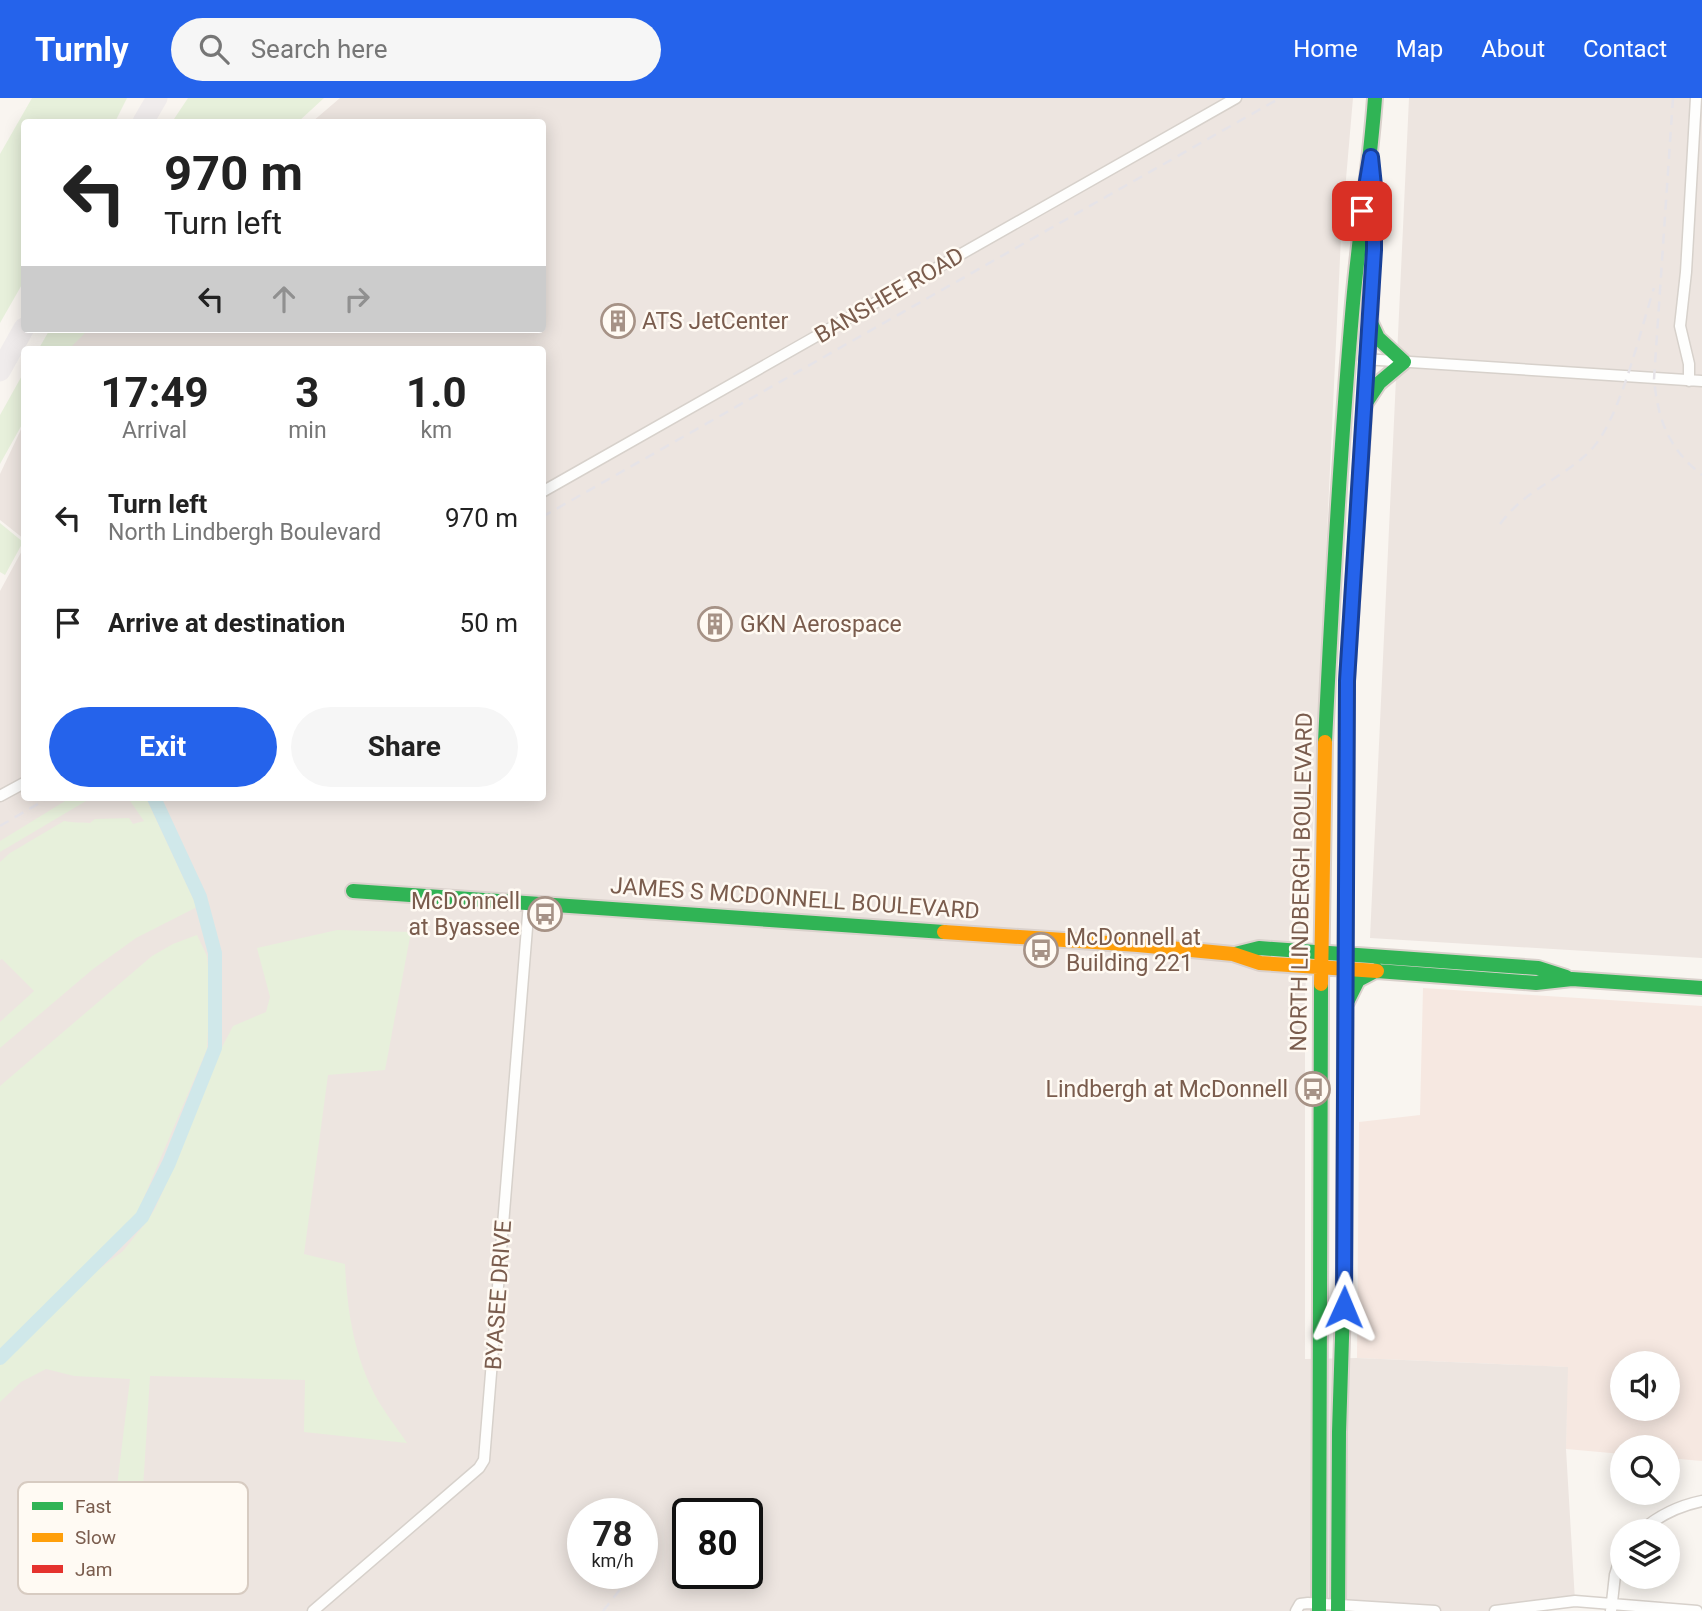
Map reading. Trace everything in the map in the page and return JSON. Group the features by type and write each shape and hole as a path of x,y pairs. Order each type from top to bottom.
{"main road":[{"name":"NORTH LINDBERGH BOULEVARD","path":"1319,1607 1322,825 1329,645 1349,358 1375,98"},
{"name":"NORTH LINDBERGH BOULEVARD","path":"1338,1608 1344,1285 1348,665 1370,321 1374,222 1371,157"},
{"path":"1364,404 1379,383 1404,362 1378,338 1370,321"},
{"name":"JAMES S MCDONNELL BOULEVARD","path":"353,891 1233,954 1260,963 1321,960 1538,968 1572,979"},
{"name":"JAMES S MCDONNELL BOULEVARD","path":"1346,961 1377,970 1536,983 1572,979 1702,988"},
{"path":"1345,1005 1358,980 1377,970"}],"street":[{"name":"BANSHEE ROAD","path":"546,490 1236,98"},
{"path":"1689,381 1689,364 1680,326 1686,272 1696,98"},
{"path":"1349,358 1702,381"},
{"path":"0,796 21,785"},
{"name":"BYASEE DRIVE","path":"313,1611 479,1468 484,1460 529,902"},
{"path":"1655,1519 1667,1512 1702,1501"},
{"path":"1611,1608 1613,1589"},
{"path":"1495,1611 1575,1601 1611,1608 1697,1611"},
{"path":"1296,1611 1300,1604 1435,1611"}],"shaded area":[{"path":"340,98 1353,98 1341,237 1305,997 1305,1359 1357,1358 1568,1367 1566,1449 1575,1601 1495,1611 0,1611 0,591 21,552 21,801 546,801 546,346 62,346 71,333 546,333 546,119 316,119"},
{"path":"1409,98 1702,98 1702,958 1370,938"},
{"path":"21,429 21,537 0,520 0,474"},
{"path":"1423,988 1702,1006 1702,1461 1680,1459 1680,1435 1610,1435 1610,1453 1566,1449 1567,1367 1357,1358 1359,1122 1420,1115"}],"green space":[{"path":"32,98 127,98 116,119 21,119 21,286 0,323 0,154"},
{"path":"188,98 324,98 301,119 174,119"},
{"path":"48,333 85,333 72,346 40,346"},
{"path":"21,377 21,426 0,464 0,415"},
{"path":"0,523 21,540 21,546 5,575 0,572"},
{"path":"65,801 86,801 0,852 0,841"},
{"path":"130,801 147,801 197,907 136,938 93,969 0,1048 0,1022 34,991 0,960 0,862 10,853 64,821 90,823 95,819 129,818 133,824 144,821"},
{"path":"337,930 411,932 385,1070 328,1075 304,1254 345,1264 350,1315 362,1365 376,1397 407,1443 304,1432 305,1380 150,1376 143,1482 118,1482 130,1379 74,1376 46,1369 21,1382 0,1402 0,1363 81,1283 123,1251 155,1209 219,1053 233,1026 266,1012 270,997 257,948"},
{"path":"197,935 207,956 210,988 207,1049 136,1216 0,1349 0,1086 152,956"}],"waterway":[{"path":"0,1358 142,1217 169,1163 215,1048 215,953 200,897 155,801"}],"taxiway":[{"path":"145,119 157,98"},
{"path":"0,371 21,333"}],"railway":[{"path":"546,515 1280,98"},
{"path":"1673,98 1654,379 1667,433 1681,455 1702,475"},
{"path":"1500,524 1521,502 1576,463 1599,440 1619,400 1654,288"},
{"path":"0,826 43,801"},
{"path":"603,1611 620,1589"}],"traffic: fast":[{"path":"1325,742 1348,358 1375,98"},
{"path":"1365,404 1379,383 1404,362 1378,338 1370,321"},
{"path":"1338,1611 1339,1432 1344,1275 1346,817"},
{"path":"353,891 944,932"},
{"path":"1235,954 1259,948 1538,968 1566,977"},
{"path":"1347,1002 1358,980 1377,970"},
{"path":"1377,971 1536,983 1572,979 1702,988"},
{"path":"1319,1611 1321,984"}],"traffic: slow":[{"path":"1346,817 1347,681 1366,384"},
{"path":"1321,984 1325,742"},
{"path":"944,932 1138,945 1233,954 1260,963 1377,971"}],"traffic: jam":[{"path":"1366,384 1374,192"}],"place":[{"name":"ATS JetCenter","path":"618,321"},
{"name":"GKN Aerospace","path":"715,624"},
{"name":"McDonnell at Byassee","path":"545,914"},
{"name":"McDonnell at Building 221","path":"1041,950"},
{"name":"Lindbergh at McDonnell","path":"1313,1089"}],"route":[{"path":"1344,1307 1347,681 1374,250 1371,157 1362,211"}]}
